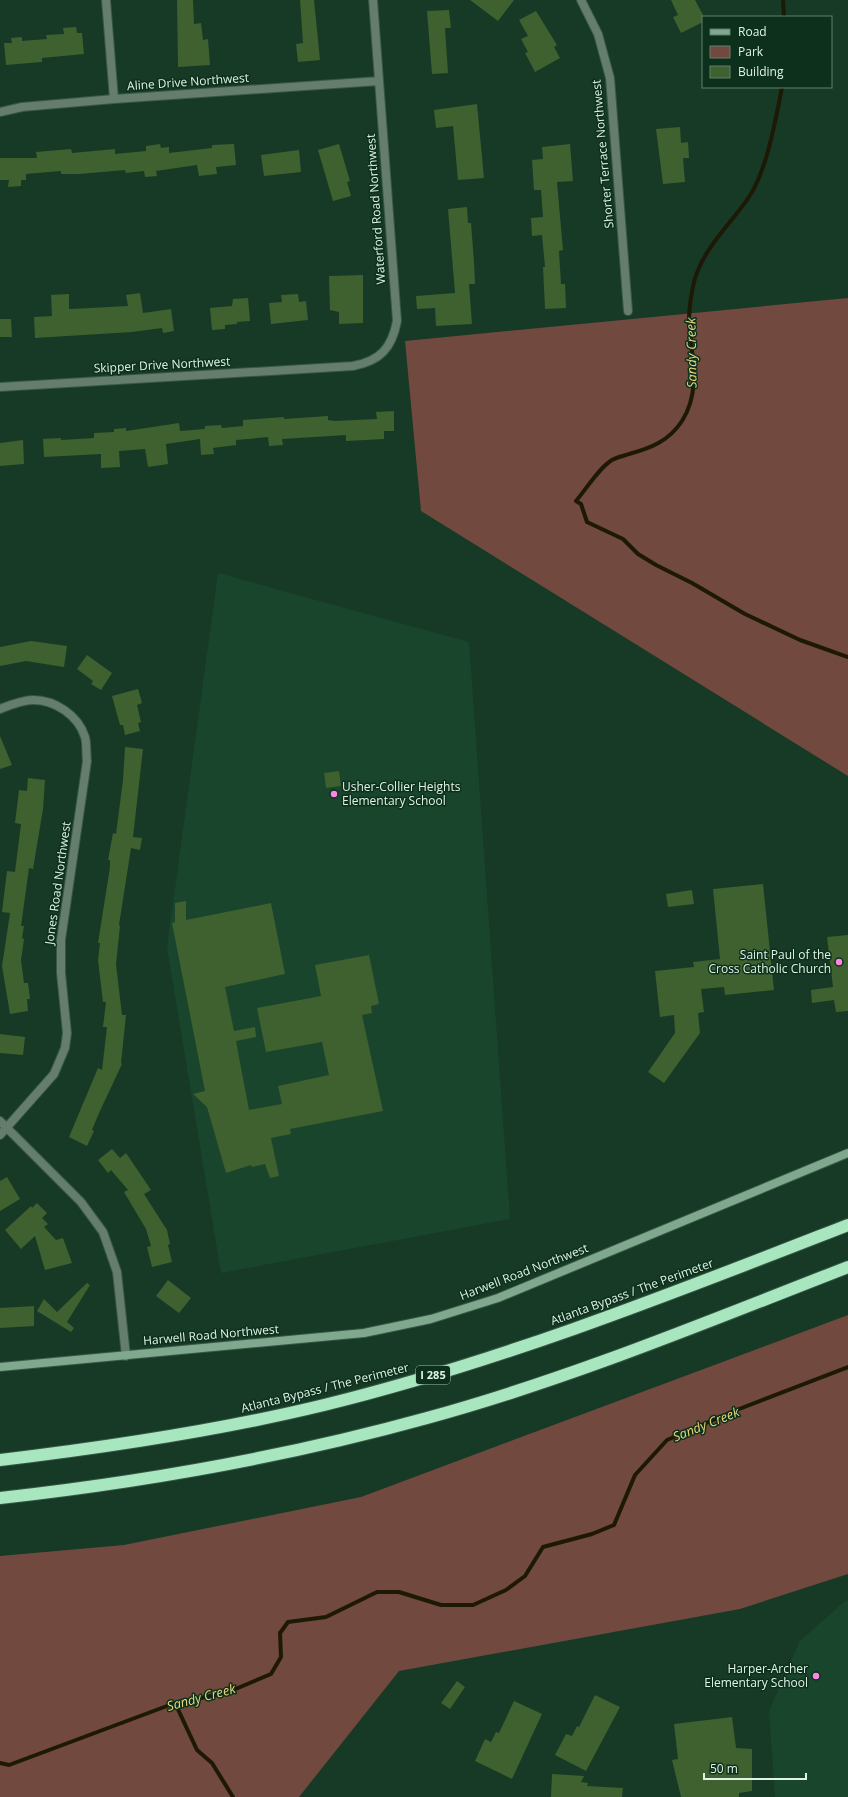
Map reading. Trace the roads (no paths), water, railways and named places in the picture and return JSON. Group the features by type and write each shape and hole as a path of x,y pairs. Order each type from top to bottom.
{"highway":[{"name":"Atlanta Bypass / The Perimeter","path":"0,1460 114,1446 243,1423 324,1405 390,1388 475,1363 564,1333 848,1225"},
{"path":"0,1498 143,1480 230,1465 302,1450 428,1418 542,1382 848,1268"}],"street":[{"path":"106,0 114,99"},
{"name":"Waterford Road Northwest","path":"326,368 366,364 378,357 388,347 394,335 397,321 373,0"},
{"name":"Shorter Terrace Northwest","path":"581,0 598,34 610,78 628,311"},
{"name":"Aline Drive Northwest","path":"0,112 22,107 114,99 379,81"},
{"name":"Skipper Drive Northwest","path":"0,387 326,368"},
{"name":"Jones Road Northwest","path":"0,709 32,700 49,702 63,709 76,720 85,736 87,761 61,940 61,973 67,1033 65,1048 54,1074 0,1135"},
{"path":"0,1121 81,1202 102,1232 116,1272 126,1356"},
{"name":"Harwell Road Northwest","path":"0,1367 364,1333 431,1319 498,1298 848,1153"}],"waterway":[{"name":"Sandy Creek","path":"783,0 784,16"},
{"name":"Sandy Creek","path":"782,88 770,144 761,173 749,197 710,248 698,270 694,282 689,311 694,385 688,409 677,428 665,439 637,452 616,458 607,464 597,474 576,501 581,504 587,522 623,539 638,554 656,565 692,583 745,614 800,640 848,657"},
{"name":"Sandy Creek","path":"0,1763 9,1765 175,1703 226,1693 271,1674 281,1657 280,1633 288,1622 326,1617 377,1592 399,1592 441,1605 473,1605 506,1590 525,1576 543,1547 592,1534 614,1525 635,1475 667,1440 734,1411 848,1367"},
{"path":"175,1703 197,1750 212,1763 233,1797"}],"place":[{"name":"Usher-Collier Heights Elementary School","path":"334,794"},
{"name":"Saint Paul of the Cross Catholic Church","path":"839,962"},
{"name":"Harper-Archer Elementary School","path":"816,1676"}]}
